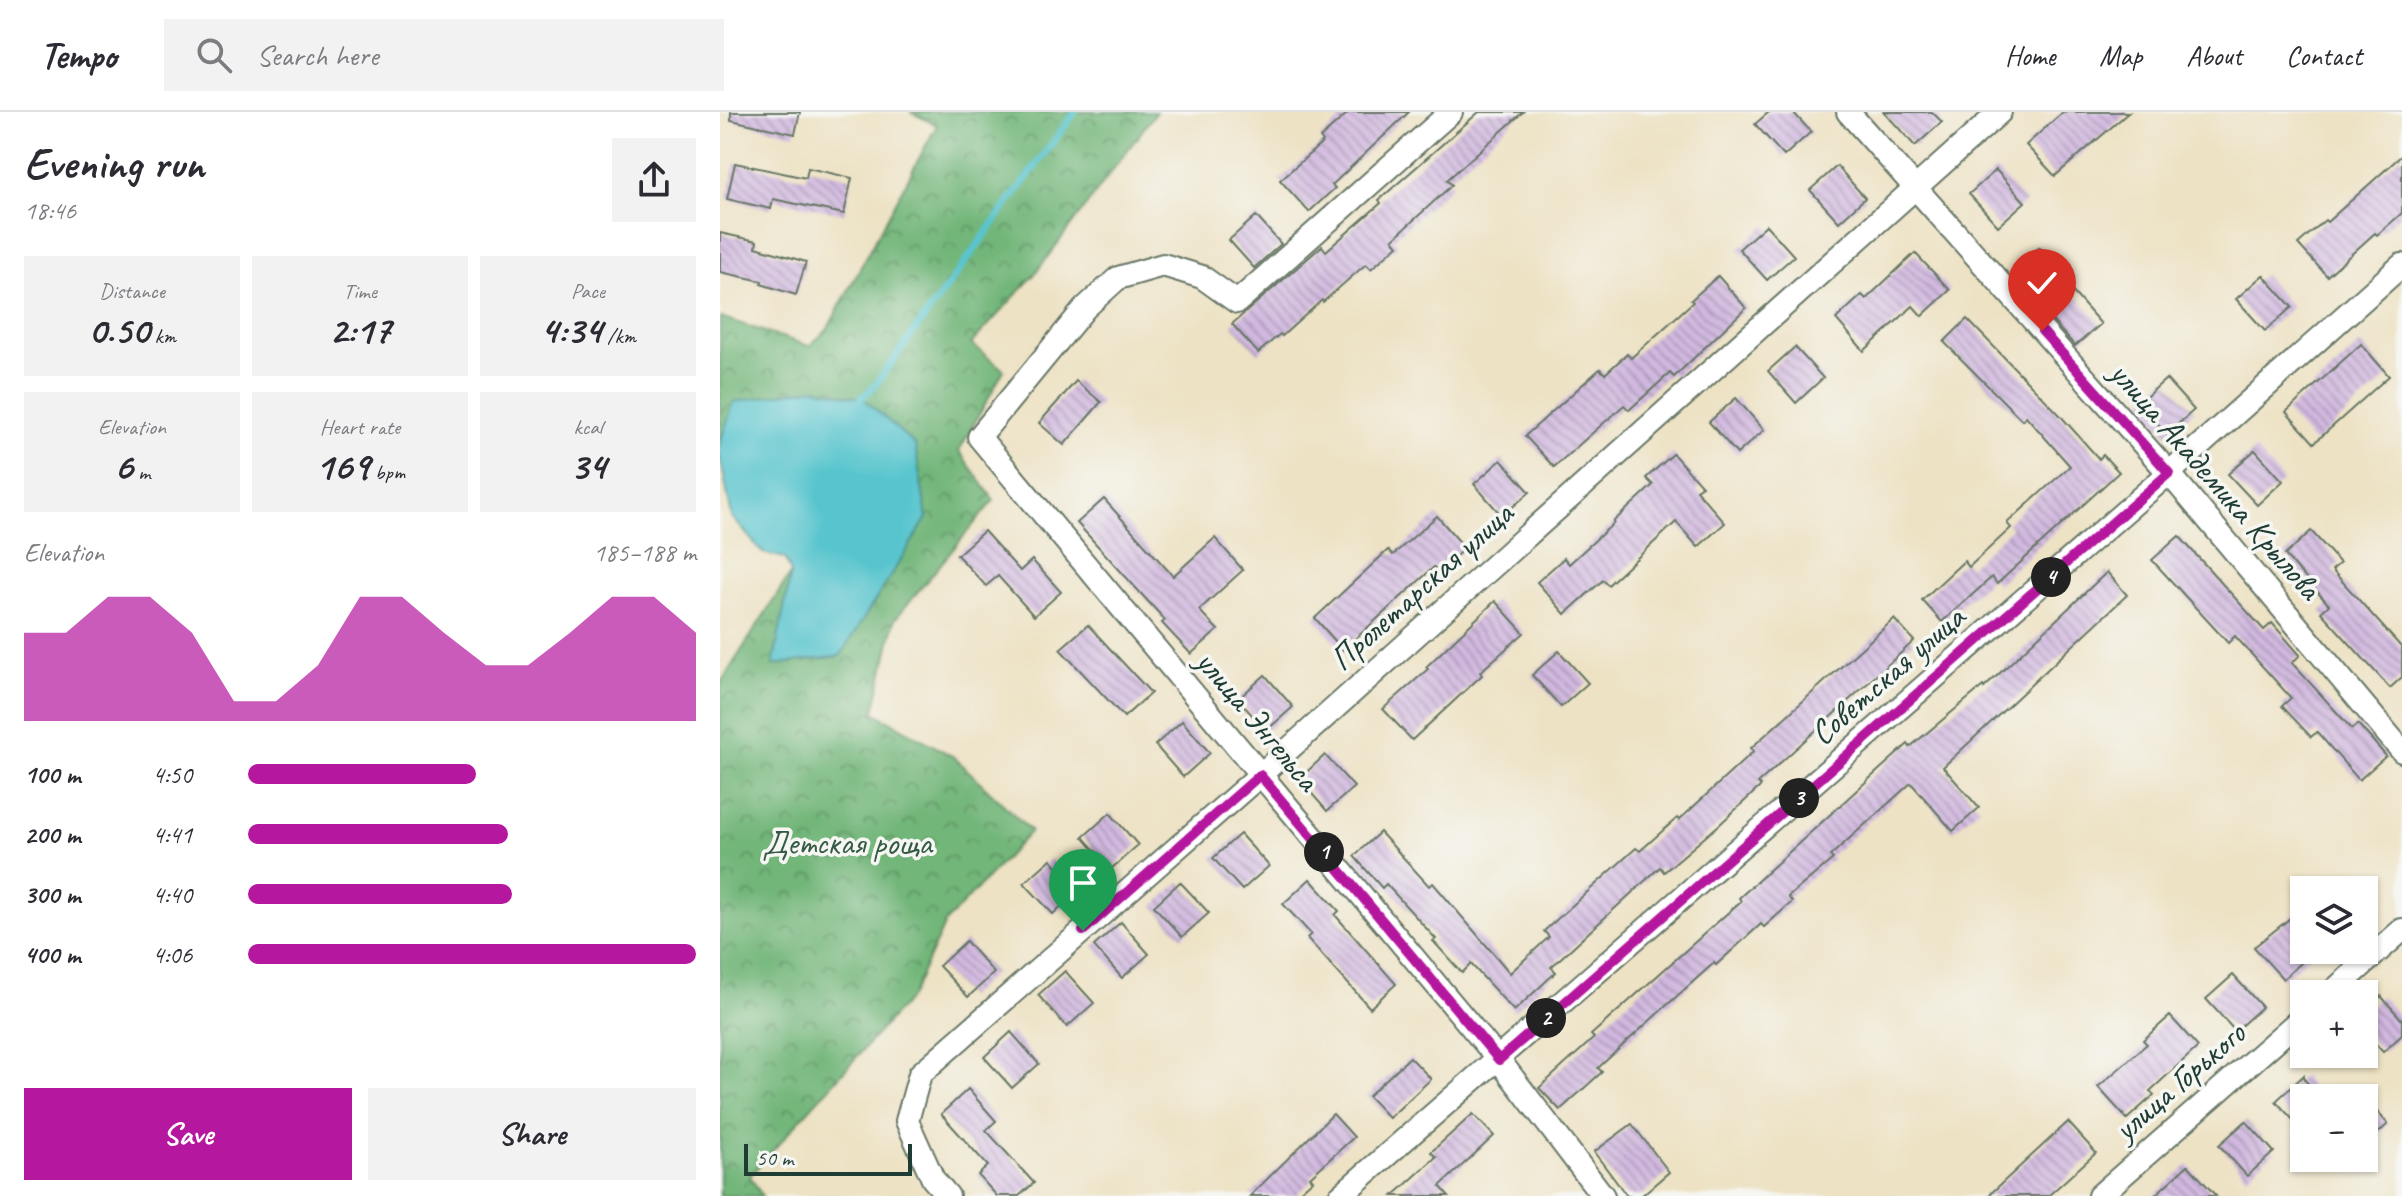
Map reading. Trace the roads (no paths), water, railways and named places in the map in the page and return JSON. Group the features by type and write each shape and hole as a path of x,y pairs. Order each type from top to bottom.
{"street":[{"name":"улица Энгельса","path":"1451,112 1237,302 1202,277 1163,265 1118,278 1085,308 979,437 1499,1060 1603,1196"},
{"name":"улица Академика Крылова","path":"1848,112 2169,473 2402,751"},
{"name":"Пролетарская улица","path":"948,1196 933,1179 907,1121 920,1074 1260,775 2000,112"},
{"name":"Советская улица","path":"1340,1196 2169,473 2402,265"},
{"path":"2346,980 2402,930"},
{"name":"улица Горького","path":"2099,1196 2290,1028"}],"water":[{"path":"815,388 864,399 915,445 927,518 840,656 773,665 791,573 785,558 763,553 732,517 720,442 734,402"}],"waterway":[{"path":"856,404 876,384 1075,112"}],"park label":[{"name":"Детская роща","path":"847,842"}]}
